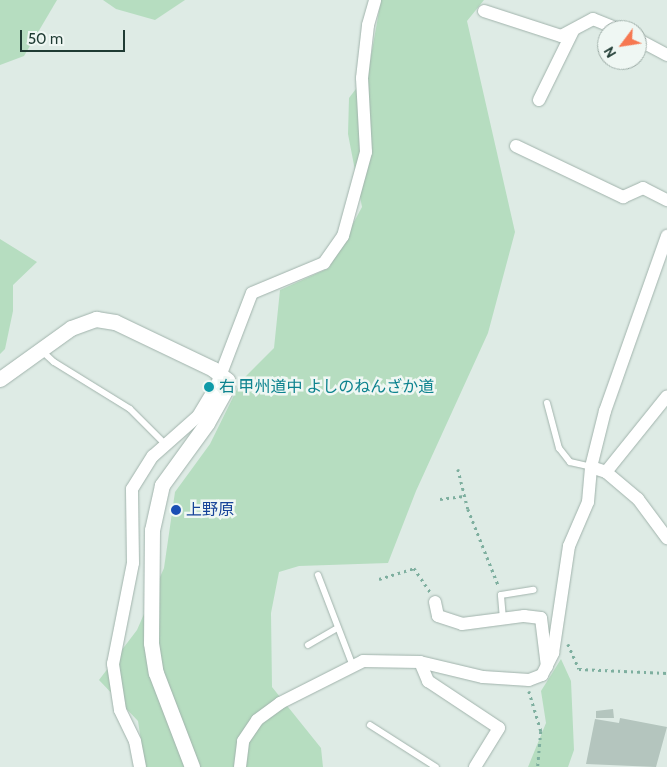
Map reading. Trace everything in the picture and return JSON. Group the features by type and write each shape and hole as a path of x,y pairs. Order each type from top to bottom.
{"street":[{"path":"140,767 135,741 116,696 114,652 133,563 132,489 143,467 165,444 194,422 222,374 252,293 324,263 343,236 366,152 362,78 368,25 375,0"},
{"path":"484,12 561,36 593,19 597,21"},
{"path":"539,100 573,31"},
{"path":"647,44 667,55"},
{"path":"516,146 553,171 602,194 623,198 643,188 667,200"},
{"path":"240,767 243,741 257,720 280,703 353,666 376,658 420,662 483,678 525,680 542,675 547,667 569,546 588,502 591,467 617,372 667,236"},
{"path":"0,379 81,322 106,320 222,374 227,380 223,396 162,485 151,555 151,643 156,673 192,767"},
{"path":"606,472 667,396"},
{"path":"591,467 606,472 638,499 667,538"},
{"path":"435,602 438,616 462,624 503,619 541,618 547,667"},
{"path":"420,662 428,682 499,728 475,767"}],"lane":[{"path":"41,350 54,362 130,409 165,444"},
{"path":"548,403 559,448 570,462 591,467"},
{"path":"318,575 353,666"},
{"path":"503,619 501,595 534,590"},
{"path":"308,645 338,628"},
{"path":"370,725 436,767"}],"path":[{"path":"458,469 464,496 501,595"},
{"path":"440,499 464,496"},
{"path":"379,579 414,568 435,602"},
{"path":"566,634 579,669 667,673"},
{"path":"529,697 541,731 538,767"}],"green space":[{"path":"0,0 57,0 24,56 0,65"},
{"path":"103,0 185,0 155,20 116,9"},
{"path":"381,0 484,0 467,21 515,232 488,333 416,491 388,563 299,566 279,572 271,613 272,687 321,748 323,767 145,767 138,721 99,680 137,630 164,568 175,492 210,444 241,381 274,348 280,290 329,268 362,207 348,134 349,98 368,73"},
{"path":"0,239 37,262 13,285 13,311 5,349 0,354"},
{"path":"561,659 571,681 574,750 568,767 528,767 546,723 541,691"}],"building":[{"path":"613,709 614,718 596,718 596,711"},
{"path":"620,718 667,727 656,767 586,764 595,719 619,723"}],"place":[{"name":"右 甲州道中 よしのねんざか道","path":"209,387"},
{"name":"上野原","path":"176,510"}]}
